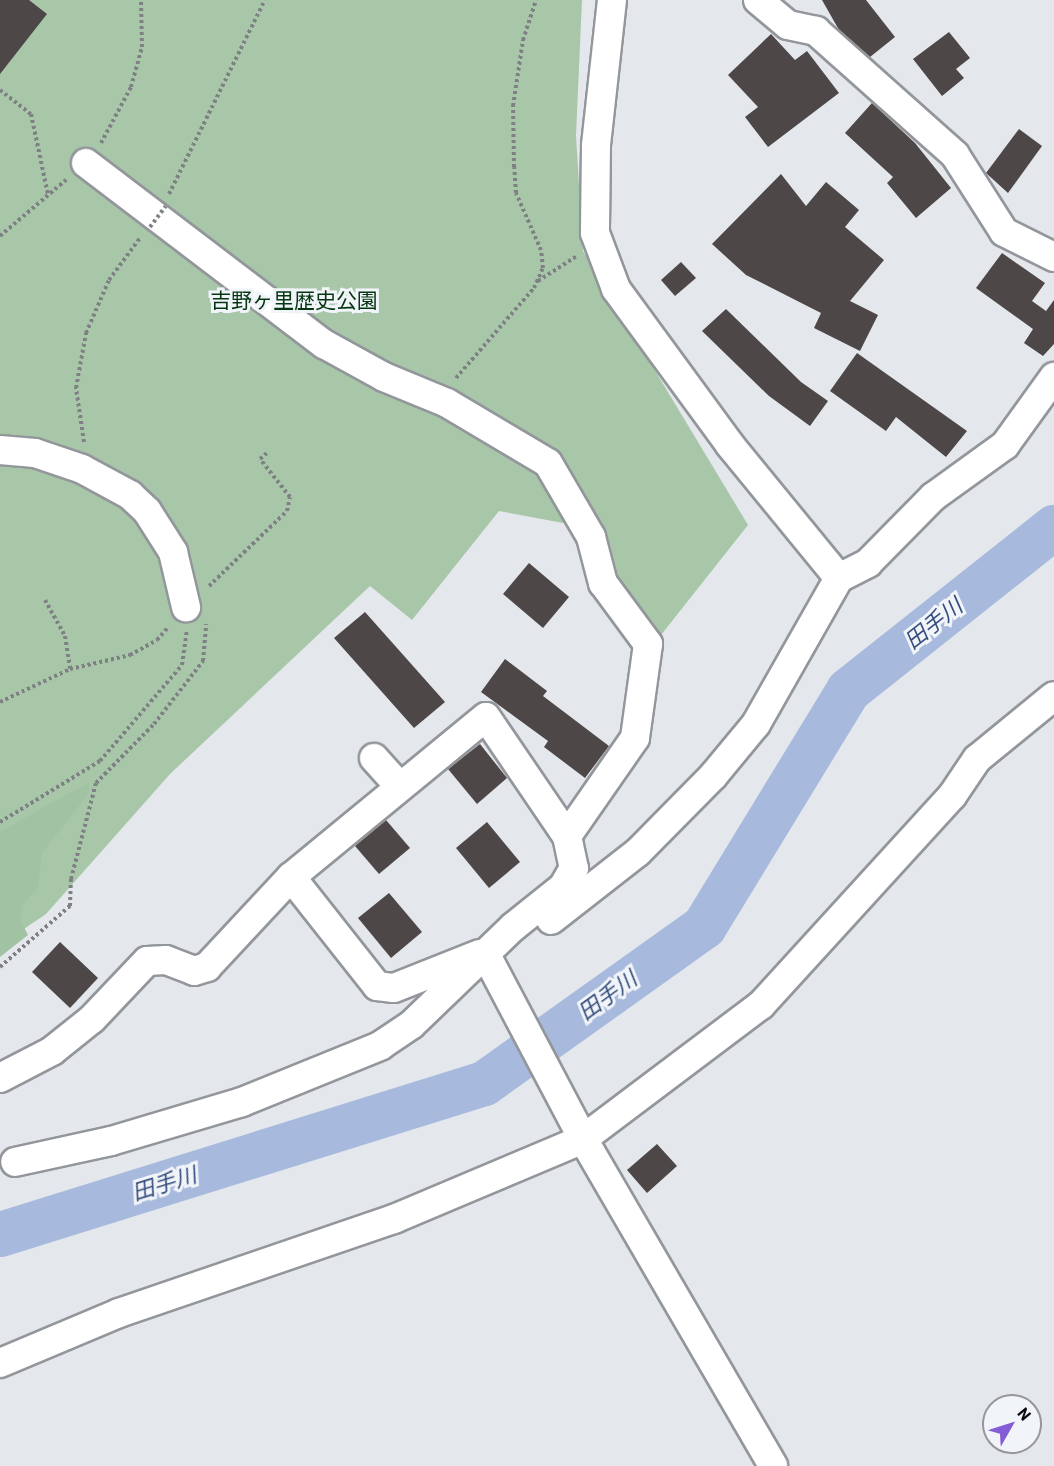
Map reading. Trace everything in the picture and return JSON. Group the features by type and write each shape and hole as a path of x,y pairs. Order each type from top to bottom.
{"street":[{"path":"612,0 596,146 598,243 616,289 665,361 839,578"},
{"path":"758,0 788,25 816,31 955,155 1004,232 1054,257"},
{"path":"86,163 324,344 437,399 548,463 591,537 603,583 648,644 635,738 567,836"},
{"path":"291,877 377,986 394,988 466,957 513,944 558,916 638,852 713,776 756,724 839,578 868,562 933,497 1005,445 1054,377"},
{"path":"0,450 34,453 130,495 147,511 173,552 199,603"},
{"path":"0,1363 119,1313 394,1219 583,1139 761,1005 952,796 977,759 1054,696"},
{"path":"0,1078 52,1051 84,1026 147,961 166,960 194,971 207,967 291,877 398,785 486,717 567,836 574,868 563,887 485,953 419,1017 380,1046 242,1102 111,1142 15,1162"},
{"path":"374,758 398,785"},
{"path":"485,953 524,1022 583,1139 773,1466"}],"path":[{"path":"0,236 86,163 113,126 130,87 142,46 141,0"},
{"path":"101,481 83,437 76,388 86,333 109,280 166,206 172,183 265,0"},
{"path":"437,399 536,282 543,268 541,250 516,193 513,106 523,40 536,0"},
{"path":"0,90 31,114 48,195"},
{"path":"536,282 598,243"},
{"path":"0,702 70,669 130,655 148,645 199,603 287,511 290,497 260,459 267,453"},
{"path":"45,600 65,636 70,669"},
{"path":"0,822 73,780 128,733 182,665 199,603"},
{"path":"0,967 70,906 71,879 96,783 134,746 203,661 199,603"}],"green space":[{"name":"吉野ヶ里歴史公園","path":"0,0 582,0 576,135 583,251 748,525 661,635 574,525 499,511 412,620 370,586 170,774 46,914 0,945"},
{"path":"89,782 89,793 42,853 38,887 23,905 20,919 28,935 0,957 0,832"}],"building":[{"path":"0,0 29,0 47,14 0,74"},
{"path":"822,0 866,0 895,37 870,57 839,30"},
{"path":"949,32 970,58 956,69 964,78 942,96 913,59"},
{"path":"771,34 795,60 807,51 839,93 768,147 745,117 758,107 728,75"},
{"path":"872,103 915,143 951,188 916,218 887,183 893,177 845,133"},
{"path":"1019,129 1042,146 1008,193 986,173"},
{"path":"781,174 806,206 826,182 859,210 845,227 884,260 850,301 878,315 860,351 814,328 821,313 746,275 712,244"},
{"path":"1002,253 1045,283 1032,301 1046,311 1054,300 1054,344 1043,356 1024,343 1033,329 976,288"},
{"path":"681,262 696,278 675,296 661,280"},
{"path":"726,309 801,382 828,401 810,426 769,396 702,331"},
{"path":"857,353 967,431 946,457 896,417 886,431 830,391"},
{"path":"529,563 569,597 543,628 503,594"},
{"path":"365,612 445,702 414,728 334,638"},
{"path":"505,659 547,691 543,696 609,746 585,778 544,747 548,741 481,692"},
{"path":"480,744 507,778 477,804 448,769"},
{"path":"386,820 410,848 379,874 355,846"},
{"path":"487,822 520,862 489,888 456,848"},
{"path":"389,893 422,932 391,958 358,918"},
{"path":"60,942 98,978 70,1008 32,972"},
{"path":"657,1144 677,1166 647,1193 627,1170"}],"waterway":[{"name":"田手川","path":"0,1234 484,1083 704,926 848,690 1054,527"}]}
